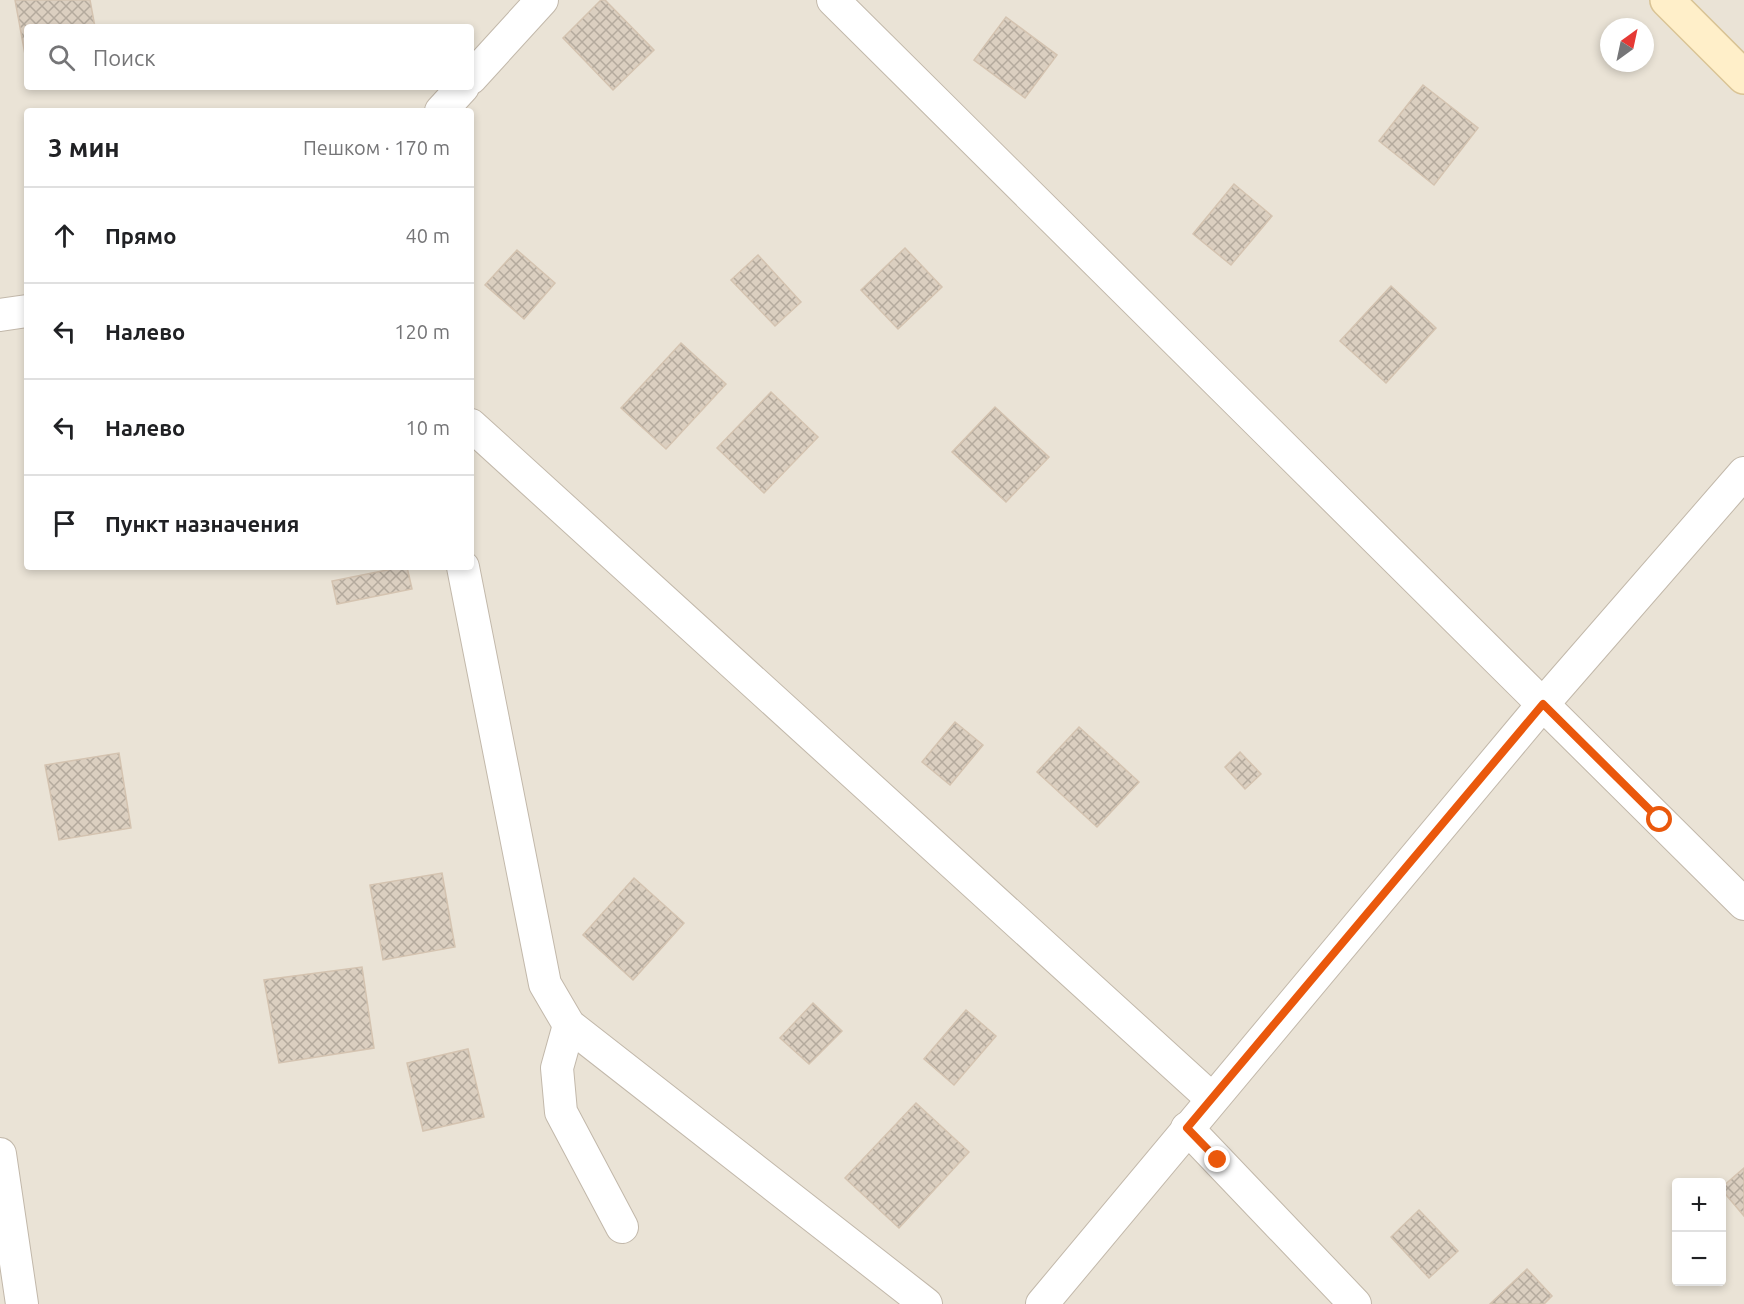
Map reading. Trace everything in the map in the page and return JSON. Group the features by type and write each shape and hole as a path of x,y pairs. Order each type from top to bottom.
{"street":[{"path":"474,75 542,0"},
{"path":"833,0 1744,904"},
{"path":"1666,0 1744,76"},
{"path":"444,108 460,90"},
{"path":"0,315 24,311"},
{"path":"474,428 1212,1099"},
{"path":"1042,1304 1543,704 1744,473"},
{"path":"464,570 545,984 568,1024 926,1304"},
{"path":"568,1024 557,1068 561,1112 622,1227"},
{"path":"1187,1128 1355,1304"},
{"path":"0,1154 22,1304"}],"shaded area":[{"path":"0,0 1744,0 1744,1304 0,1304"}],"building":[{"path":"15,0 90,0 94,24 24,24 24,49"},
{"path":"601,0 605,0 654,50 613,90 563,38"},
{"path":"1006,17 1057,55 1025,98 974,60"},
{"path":"1423,85 1478,128 1434,185 1379,141"},
{"path":"1234,184 1272,216 1231,265 1193,234"},
{"path":"905,248 942,287 898,329 861,290"},
{"path":"517,250 555,283 524,319 485,285"},
{"path":"758,255 801,302 775,326 731,280"},
{"path":"1391,286 1436,328 1386,383 1340,341"},
{"path":"681,343 726,384 666,449 621,408"},
{"path":"771,392 818,437 764,493 717,448"},
{"path":"995,407 1049,457 1006,502 952,452"},
{"path":"387,570 408,570 412,589 337,604 332,581"},
{"path":"955,722 983,745 950,785 922,762"},
{"path":"1079,727 1139,782 1097,827 1037,772"},
{"path":"1240,752 1261,774 1245,789 1225,767"},
{"path":"119,753 131,828 59,840 45,765"},
{"path":"442,873 455,947 383,960 370,885"},
{"path":"634,878 684,923 633,980 583,935"},
{"path":"362,967 374,1048 279,1063 264,980"},
{"path":"813,1003 842,1031 809,1064 780,1038"},
{"path":"966,1010 996,1036 954,1085 924,1059"},
{"path":"468,1049 484,1117 423,1131 407,1063"},
{"path":"916,1103 969,1152 899,1228 845,1178"},
{"path":"1744,1168 1744,1216 1726,1195 1726,1184"},
{"path":"1419,1210 1458,1251 1429,1278 1391,1237"},
{"path":"1527,1269 1552,1296 1544,1304 1490,1304"}],"route":[{"path":"1218,1160 1187,1128 1543,704 1660,820"}]}
